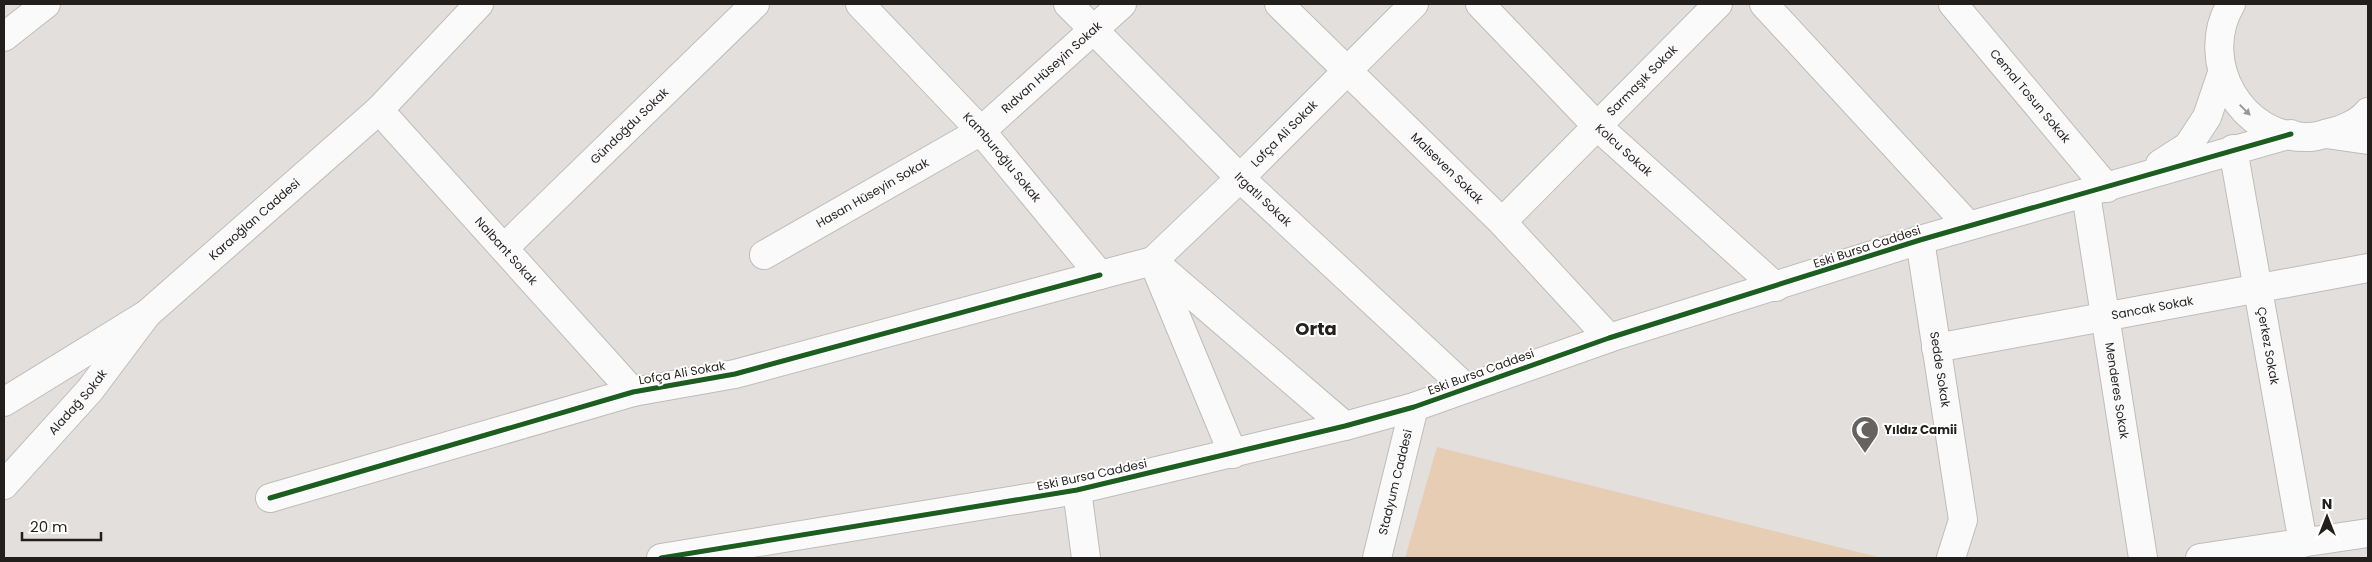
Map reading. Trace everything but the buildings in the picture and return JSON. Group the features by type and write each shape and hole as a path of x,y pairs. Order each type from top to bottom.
{"street":[{"path":"4,37 46,4"},
{"name":"Karaoğlan Caddesi","path":"4,402 147,314 379,110 479,4"},
{"name":"Gündoğdu Sokak","path":"504,248 755,4"},
{"name":"Kamburoğlu Sokak","path":"860,4 981,131 1100,275"},
{"name":"Irgatlı Sokak","path":"1068,4 1240,178 1465,387"},
{"name":"Rıdvan Hüseyin Sokak","path":"981,131 1122,4"},
{"name":"Malseven Sokak","path":"1279,4 1502,222 1609,338"},
{"name":"Lofça Ali Sokak","path":"1153,261 1240,178 1414,4"},
{"name":"Kolcu Sokak","path":"1480,4 1597,126 1776,287"},
{"name":"Sarmaşık Sokak","path":"1502,222 1718,4"},
{"path":"1764,4 1968,225"},
{"name":"Cemal Tosun Sokak","path":"1953,4 2097,191"},
{"path":"2224,8 2218,45 2222,73 2234,99 2254,120 2280,133 2309,137 2339,131 2368,112"},
{"path":"2138,178 2188,146 2207,117 2222,73"},
{"name":"Nalbant Sokak","path":"379,110 632,392"},
{"name":"Hasan Hüseyin Sokak","path":"764,255 981,131"},
{"name":"Eski Bursa Caddesi","path":"661,558 1076,490 1345,426 1414,407 1465,387 1609,338 1968,225 2097,191 2291,134"},
{"path":"2325,134 2368,140"},
{"name":"Çerkez Sokak","path":"2233,150 2303,543"},
{"name":"Menderes Sokak","path":"2097,191 2106,316 2143,558"},
{"name":"Sedde Sokak","path":"1920,240 1963,520 1951,558"},
{"path":"1100,275 1153,261"},
{"path":"1153,261 1345,426"},
{"path":"1153,261 1233,454"},
{"name":"Sancak Sokak","path":"1936,348 2368,268"},
{"name":"Lofça Ali Sokak","path":"270,498 632,392 735,374 1100,275"},
{"name":"Aladağ Sokak","path":"4,485 90,390 147,314"},
{"name":"Stadyum Caddesi","path":"1377,558 1414,407"},
{"path":"1076,490 1086,558"},
{"path":"2200,558 2368,533"}],"shaded area":[{"path":"1437,447 1882,558 1405,558"}],"cycle path":[{"path":"661,558 1077,490 1345,426 1414,407 1609,338 1920,240 2291,134"},
{"path":"270,498 633,392 735,374 1100,275"}],"place":[{"name":"Yıldız Camii","path":"1865,454"}],"district":[{"name":"Orta","path":"1316,329"}]}
